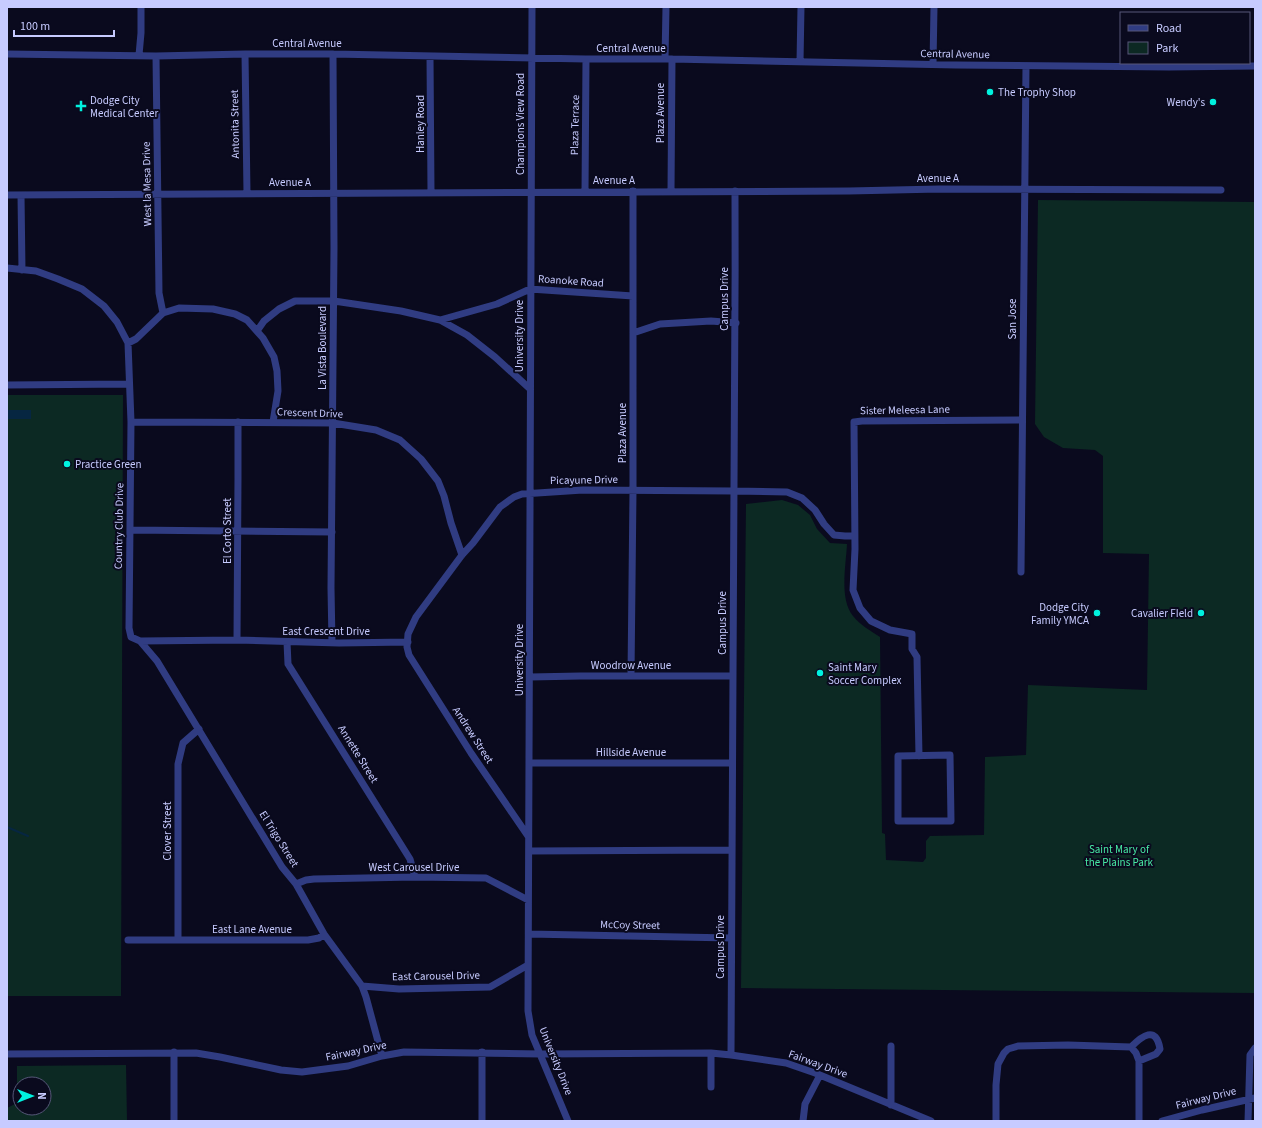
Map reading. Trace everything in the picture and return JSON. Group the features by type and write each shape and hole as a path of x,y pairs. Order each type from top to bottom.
{"street":[{"path":"139,55 141,7"},
{"name":"Champions View Road","path":"531,192 532,7"},
{"name":"Plaza Avenue","path":"666,7 671,191"},
{"path":"800,62 801,7"},
{"path":"933,64 934,7"},
{"name":"Central Avenue","path":"7,54 156,56 333,54 1026,66 1255,66"},
{"name":"Antonita Street","path":"245,54 247,193"},
{"name":"La Vista Boulevard","path":"332,643 334,301 333,54"},
{"name":"West la Mesa Drive","path":"156,56 159,293 163,313"},
{"name":"Hanley Road","path":"430,56 431,192"},
{"name":"Plaza Terrace","path":"585,192 586,59"},
{"name":"San Jose","path":"1021,572 1026,66"},
{"name":"Avenue A","path":"7,195 735,191 939,188 1024,190 1221,190"},
{"name":"Plaza Avenue","path":"631,676 633,491 633,191"},
{"name":"Campus Drive","path":"731,1055 732,676 736,323 735,191"},
{"name":"University Drive","path":"531,192 528,1012 532,1035 568,1121"},
{"path":"21,195 22,270"},
{"path":"7,268 36,271 82,289 104,306 117,322 128,344 136,339 163,313 179,308 213,309 235,314 247,320 263,338 274,357 277,371 278,391 273,422"},
{"name":"Roanoke Road","path":"440,320 497,304 530,289 633,296"},
{"name":"Roanoke Road","path":"257,331 264,321 279,309 295,301 334,301 368,305 440,320 466,335 495,357 530,388"},
{"path":"633,333 660,324 711,321 736,323"},
{"name":"Country Club Drive","path":"128,344 131,422 129,628 131,637 140,641"},
{"path":"7,385 129,384"},
{"name":"Sister Meleesa Lane","path":"918,756 917,657 912,649 912,634 890,630 871,620 860,608 853,590 855,558 854,422 1022,420"},
{"name":"Crescent Drive","path":"131,422 333,423 376,430 400,440 421,459 438,481 462,555"},
{"name":"El Corto Street","path":"237,640 238,422"},
{"name":"Picayune Drive","path":"462,555 500,507 514,497 530,492 583,490 734,491"},
{"path":"734,491 787,492 802,498 815,510 824,524 834,535 854,536"},
{"path":"130,530 332,532"},
{"path":"408,642 408,634 416,618 462,555"},
{"name":"East Crescent Drive","path":"140,641 237,640 332,643 408,642"},
{"name":"El Trigo Street","path":"140,641 157,661 282,866 296,884 324,934 362,986 382,1056"},
{"name":"Annette Street","path":"287,642 288,664 410,858 415,877"},
{"name":"Andrew Street","path":"408,642 407,647 409,655 471,753 528,836"},
{"name":"Woodrow Avenue","path":"530,677 732,676"},
{"name":"Clover Street","path":"178,940 178,764 183,743 199,729"},
{"path":"950,754 951,821 898,821 898,756 918,756 950,754"},
{"name":"Hillside Avenue","path":"529,762 732,763"},
{"path":"529,851 731,850"},
{"name":"West Carousel Drive","path":"296,884 314,879 415,877 486,878 528,900"},
{"name":"East Lane Avenue","path":"128,940 308,940 319,938 324,934"},
{"name":"McCoy Street","path":"529,934 731,938"},
{"name":"East Carousel Drive","path":"362,986 399,989 490,987 528,964"},
{"path":"1130,1047 1141,1037 1147,1034 1153,1035 1158,1041 1160,1049 1156,1054 1139,1061"},
{"path":"996,1121 996,1085 998,1064 1004,1053 1008,1049 1018,1046 1068,1045 1130,1047 1136,1053 1139,1061 1139,1121"},
{"path":"891,1046 891,1105"},
{"path":"1248,1121 1252,1098 1250,1055 1255,1048"},
{"path":"174,1052 174,1121"},
{"name":"Fairway Drive","path":"7,1054 196,1053 281,1070 302,1072 348,1066 382,1056 404,1052 541,1054 711,1053 786,1063 820,1075 931,1121"},
{"path":"482,1052 482,1121"},
{"path":"711,1053 711,1087"},
{"path":"803,1121 805,1104 820,1075"},
{"name":"Fairway Drive","path":"1162,1121 1252,1098"}],"green space":[{"name":"Saint Mary of the Plains Park","path":"1038,200 1255,202 1255,993 741,988 746,504 782,500 798,505 810,515 817,529 830,543 847,544 844,582 846,601 853,616 866,628 880,637 882,833 885,834 886,860 923,862 926,858 926,841 930,836 984,835 985,757 1026,755 1028,685 1147,690 1149,554 1103,553 1103,456 1095,450 1063,448 1044,437 1035,424"},
{"path":"7,395 123,395 121,996 7,996"},
{"path":"126,1065 127,1121 7,1121 7,1108 12,1106 12,1116 52,1116 52,1076 17,1076 17,1066"}],"water":[{"path":"7,410 31,410 31,419 7,419"}],"waterway":[{"path":"7,827 28,836"}],"place":[{"name":"The Trophy Shop","path":"990,92"},
{"name":"Wendy's","path":"1213,102"},
{"name":"Dodge City Medical Center","path":"81,106"},
{"name":"Practice Green","path":"67,464"},
{"name":"Dodge City Family YMCA","path":"1097,613"},
{"name":"Cavalier FIeld","path":"1201,613"},
{"name":"Saint Mary Soccer Complex","path":"820,673"}]}
